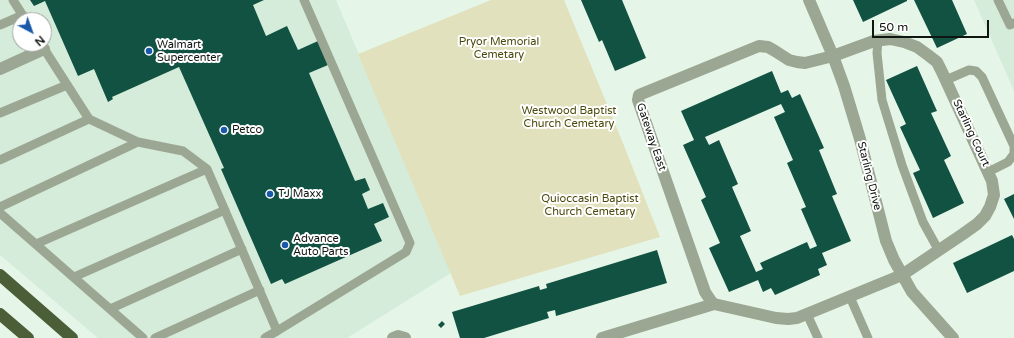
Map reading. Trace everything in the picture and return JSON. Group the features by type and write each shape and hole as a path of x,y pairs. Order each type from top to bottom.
{"highway":[{"path":"0,276 72,338"},
{"path":"0,314 28,338"}],"street":[{"name":"Starling Drive","path":"809,0 844,86 860,140 878,215 894,260 912,292 953,338"},
{"name":"Starling Court","path":"833,56 874,41 890,39 917,47 937,62 992,181 994,196 985,216 939,251 902,276"},
{"name":"Gateway East","path":"714,304 705,292 638,100 639,95 760,46 768,47 789,60 796,62 805,63 833,56"},
{"path":"0,69 33,52"},
{"path":"602,338 714,304 776,318 797,318 902,276"},
{"path":"393,338 398,336 406,338"}],"lane":[{"path":"13,0 20,12"},
{"path":"265,338 406,252 410,243 304,0"},
{"path":"998,0 1012,24 1014,34"},
{"path":"0,25 12,22"},
{"path":"878,40 877,53 882,100 902,165 920,215 939,251"},
{"path":"46,52 89,119 138,142 183,151 207,169 277,331"},
{"path":"946,80 970,70 976,72 982,77 1014,148 1014,154 1008,162 988,172"},
{"path":"0,113 67,85"},
{"path":"0,160 89,119"},
{"path":"0,207 138,142"},
{"path":"36,244 207,169"},
{"path":"74,278 224,210"},
{"path":"0,213 143,338"},
{"path":"110,309 242,249"},
{"path":"155,338 260,290"},
{"path":"850,297 868,338"},
{"path":"807,314 818,338"}],"shaded area":[{"path":"0,0 336,0 451,273 347,338 98,338 0,255"},
{"path":"974,0 1014,0 1014,91"}],"green space":[{"path":"491,0 564,0 660,237 460,296 358,54"}],"building":[{"path":"30,0 264,0 253,5 266,36 287,26 298,50 318,41 328,65 309,73 355,181 365,178 370,190 362,194 368,209 383,203 389,217 374,224 382,241 285,284 282,279 271,284 221,169 224,168 179,67 112,97 113,99 108,102 94,69 78,76 52,17 52,12 50,12 45,1 34,6"},
{"path":"581,0 622,0 646,58 615,71 602,40 599,42"},
{"path":"853,0 907,0 907,1 863,22"},
{"path":"914,0 952,0 967,34 937,48"},
{"path":"917,66 937,111 931,113 951,156 944,160 964,203 933,218 913,173 920,170 900,127 906,124 886,80"},
{"path":"772,71 781,93 788,90 792,98 800,94 824,148 819,150 837,194 832,196 851,241 822,253 827,265 818,269 820,275 775,295 771,288 763,292 758,280 729,292 709,248 720,243 701,200 706,197 683,145 694,140 681,111","holes":["781,104 785,112 774,117 793,160 787,163 806,207 801,209 817,246 810,249 807,242 760,263 763,269 756,272 740,236 751,231 732,187 738,184 719,140 709,145 705,137"]},
{"path":"1014,194 1014,219 1004,199"},
{"path":"1012,235 1014,239 1014,271 967,293 953,263"},
{"path":"657,250 667,283 556,316 555,310 547,312 549,318 484,338 460,338 452,312 539,286 540,290 547,288 546,284"},
{"path":"442,321 445,324 441,328 438,325"}],"place":[{"name":"Walmart Supercenter","path":"149,51"},
{"name":"Petco","path":"224,130"},
{"name":"TJ Maxx","path":"270,194"},
{"name":"Advance Auto Parts","path":"285,245"}],"park label":[{"name":"Pryor Memorial Cemetary","path":"499,48"},
{"name":"Westwood Baptist Church Cemetary","path":"569,117"},
{"name":"Quioccasin Baptist Church Cemetary","path":"590,205"}]}
